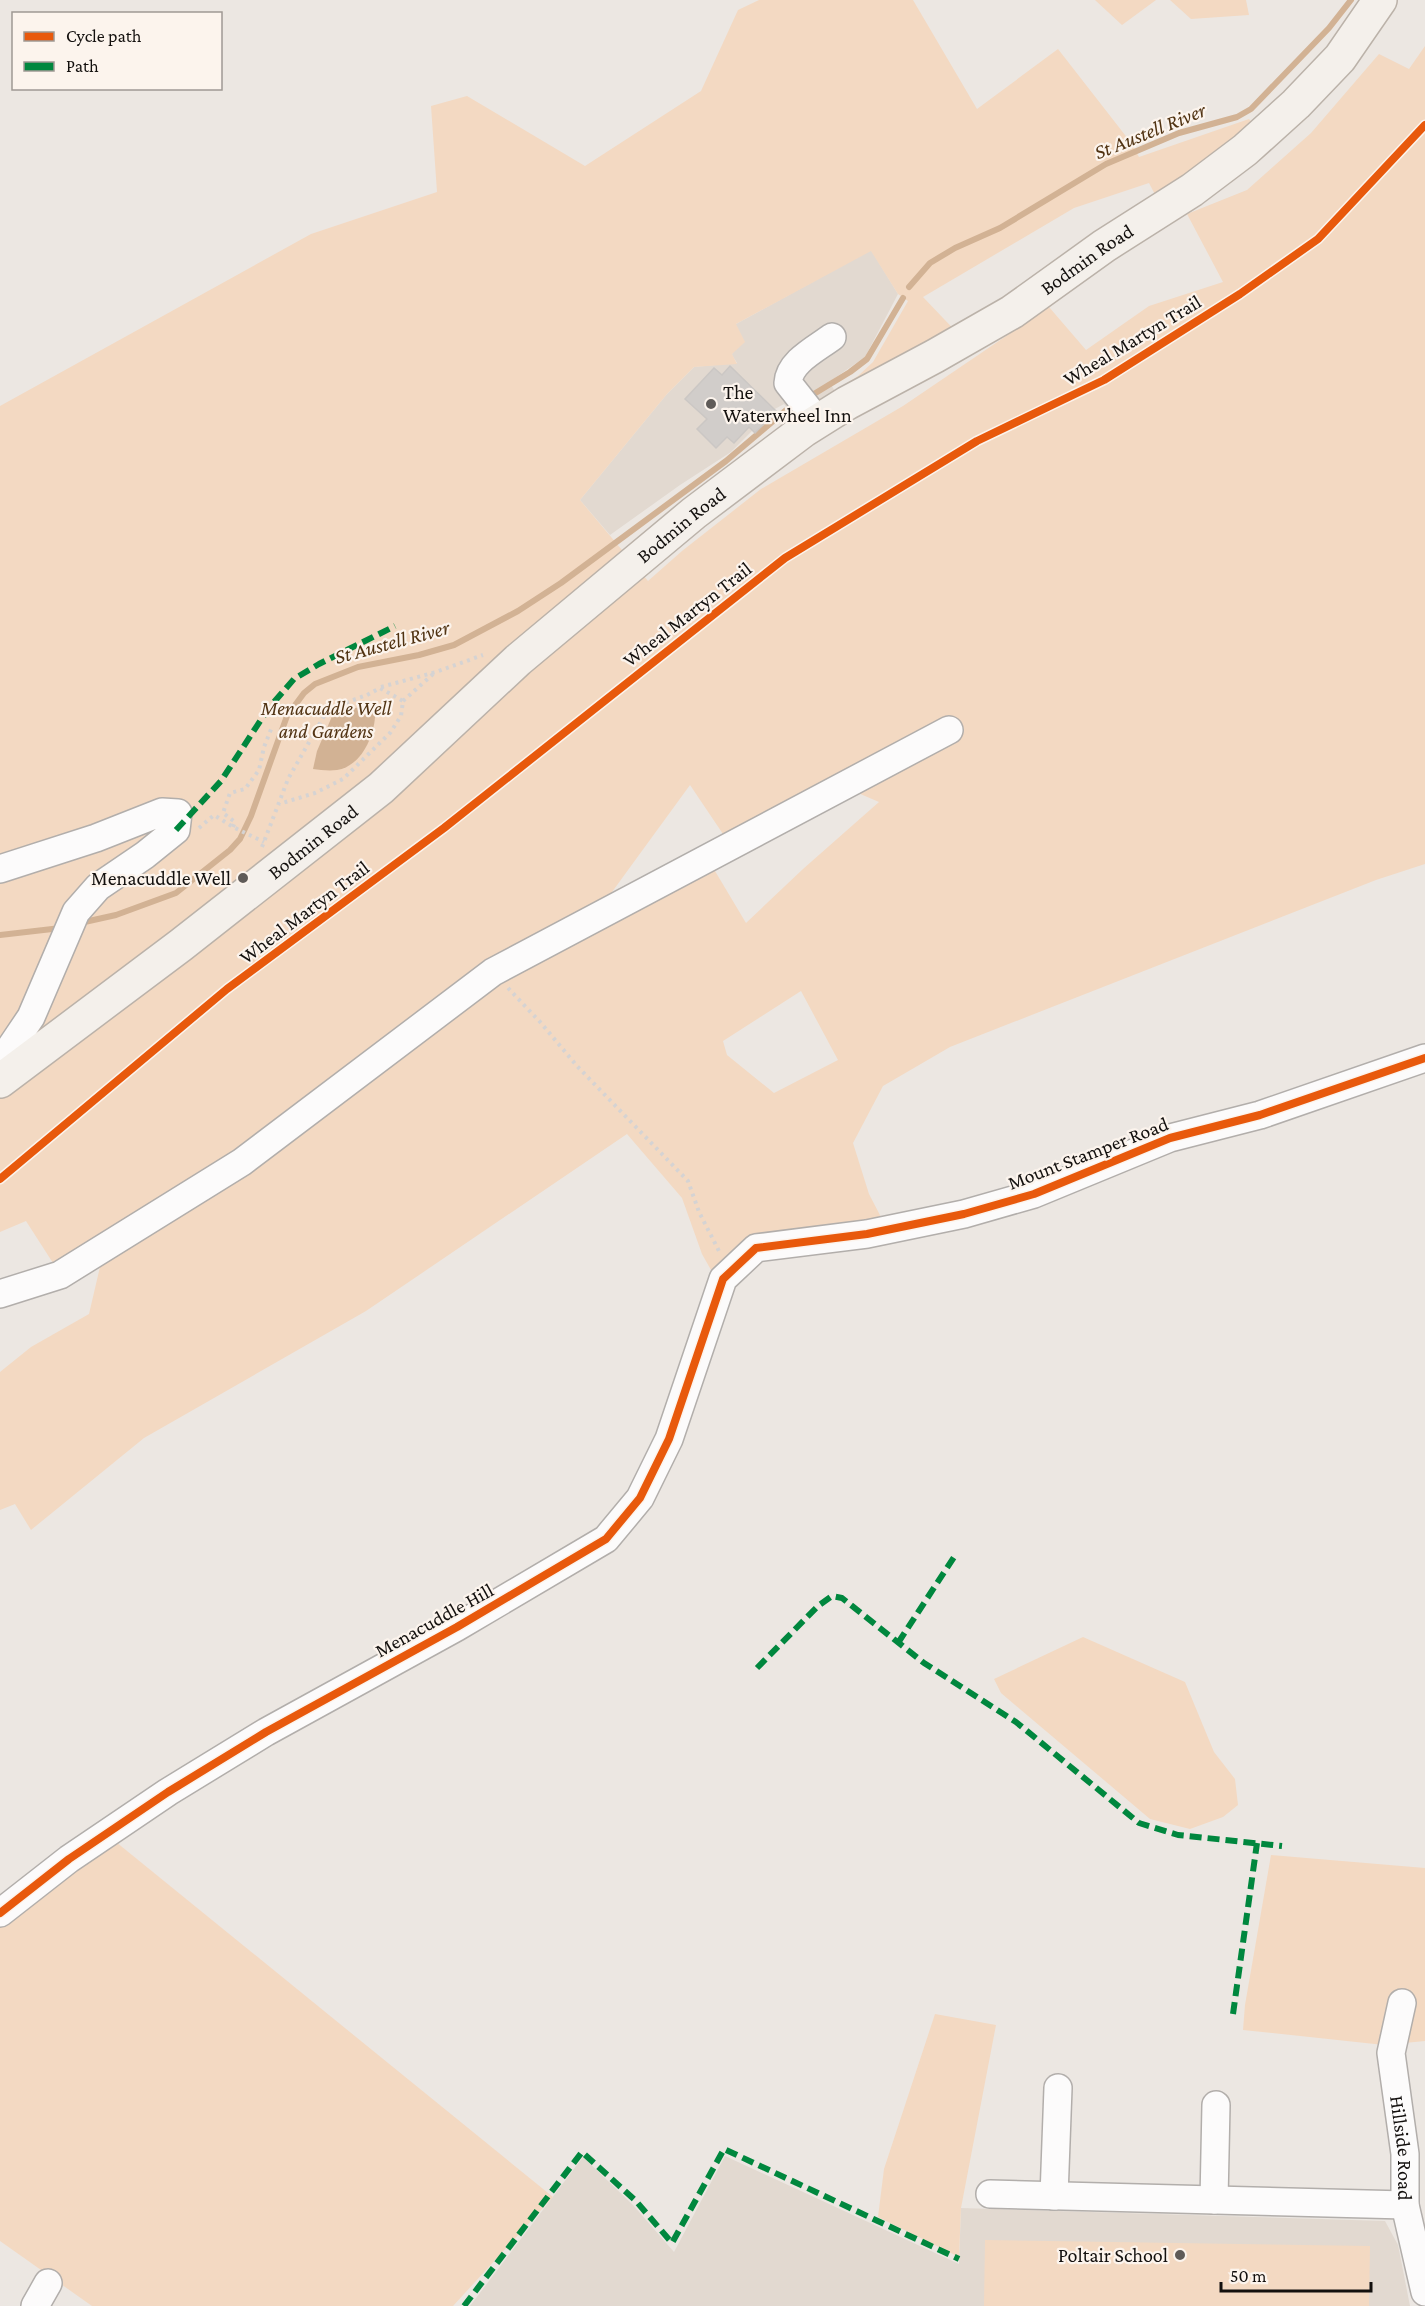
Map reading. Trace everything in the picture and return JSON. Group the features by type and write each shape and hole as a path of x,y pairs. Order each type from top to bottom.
{"main road":[{"name":"Bodmin Road","path":"0,1081 181,945 381,788 518,660 694,513 808,408 847,403 1012,312 1104,246 1192,190 1245,150 1296,104 1340,58 1380,0"}],"street":[{"path":"808,408 788,383 789,374 794,366 832,337"},
{"path":"0,1294 60,1275 242,1162 493,972 949,730"},
{"path":"0,869 96,838 162,812 178,813 176,830 145,855 98,887 76,912 31,1017 0,1063"},
{"name":"Mount Stamper Road","path":"756,1248 867,1234 974,1211 1034,1194 1170,1138 1260,1114 1425,1058"},
{"name":"Menacuddle Hill","path":"0,1914 69,1859 168,1792 267,1732 457,1627 606,1539 640,1498 669,1439 723,1279 756,1248"},
{"name":"Hillside Road","path":"1402,2003 1391,2053 1415,2152 1405,2205 1425,2292"},
{"path":"1054,2196 1058,2088"},
{"path":"1214,2200 1216,2105"},
{"path":"990,2194 1405,2205"},
{"path":"34,2306 48,2283"}],"path":[{"path":"238,830 264,842 288,778 328,709 380,688 436,672 489,653"},
{"path":"279,804 315,793 343,779 390,733 401,716 403,701 436,672"},
{"path":"380,688 403,701"},
{"path":"233,827 235,822 223,813 230,793 245,789 259,770 264,747 272,727"},
{"path":"493,972 578,1066 688,1180 699,1212 718,1250 733,1269"}],"shaded area":[{"path":"871,250 898,294 865,357 829,382 835,391 792,414 784,404 773,410 731,452 610,535 580,500 667,394 694,367 737,363 732,355 736,324"},
{"path":"363,706 375,708 375,717 371,737 361,755 346,767 337,770 313,769 317,751 333,714"},
{"path":"725,2156 959,2264 961,2208 1385,2221 1398,2245 1410,2306 470,2306 583,2157 633,2205 674,2252"}],"green space":[{"name":"Menacuddle Well and Gardens","path":"759,0 913,0 977,109 1058,49 1132,144 1139,157 1249,119 1264,135 1162,208 1149,183 1074,208 923,297 965,341 838,415 835,391 858,376 873,362 908,301 898,294 871,251 736,324 745,342 732,354 737,364 694,367 667,394 580,500 648,581 761,489 903,406 1049,307 1086,350 1149,306 1223,282 1187,214 1247,190 1311,133 1379,54 1409,69 1425,46 1425,864 1376,880 950,1047 883,1086 853,1143 869,1194 882,1219 752,1237 711,1270 702,1254 682,1198 627,1134 366,1311 144,1438 31,1530 15,1504 0,1510 0,1372 31,1347 89,1314 103,1254 234,1156 62,1277 26,1221 0,1232 0,406 311,234 437,192 431,106 467,96 585,166 701,91 738,10","holes":["830,781 879,802 746,923 712,866 623,915 612,892 690,785 723,834","801,991 838,1060 774,1093 727,1055 723,1041"]},
{"path":"1095,0 1156,0 1122,25"},
{"path":"1170,0 1246,0 1249,15 1191,19"},
{"path":"1083,1637 1185,1682 1214,1752 1235,1779 1238,1805 1223,1817 1190,1829 1150,1819 1001,1693 994,1679"},
{"path":"116,1842 553,2197 453,2306 92,2306 0,2241 0,1928 52,1887"},
{"path":"1271,1855 1425,1868 1425,2041 1384,2045 1243,2030 1245,2005"},
{"path":"935,2014 996,2025 961,2208 959,2257 878,2217 884,2169"},
{"path":"985,2240 1370,2246 1369,2306 984,2306"}],"building":[{"name":"The Waterwheel Inn","path":"730,366 776,411 755,433 749,427 734,443 727,437 716,448 697,429 707,419 685,399 714,368 722,375"}],"waterway":[{"name":"St Austell River","path":"909,287 930,263 955,248 1000,228 1106,164 1179,133 1237,117 1251,109 1329,28 1351,0"},
{"name":"St Austell River","path":"809,397 867,359 903,298"},
{"name":"St Austell River","path":"80,923 116,915 176,893 230,850 240,839 251,816 287,716 304,693 315,684 358,667 419,655 454,645 518,611 561,583 726,461 785,411 798,404"},
{"name":"St Austell River","path":"0,935 61,928"}],"marked path":[{"path":"176,830 221,781 268,709 294,679 395,626"},
{"path":"898,1643 956,1554"},
{"path":"757,1668 818,1606 832,1596 842,1598 924,1663 1016,1722 1139,1823 1178,1835 1282,1846"},
{"path":"1233,2014 1257,1843"},
{"path":"464,2306 582,2152 636,2201 672,2243 724,2149 959,2259"}],"cycle path":[{"name":"Wheal Martyn Trail","path":"0,1179 227,989 444,828 785,558 977,441 1104,380 1240,294 1318,239 1425,125"},
{"path":"0,1913 69,1859 168,1792 266,1732 457,1627 606,1539 640,1498 669,1439 723,1279 756,1248 867,1234 964,1214 1034,1194 1170,1138 1260,1115 1425,1058"}],"place":[{"name":"The Waterwheel Inn","path":"711,404"},
{"name":"Menacuddle Well","path":"243,878"},
{"name":"Poltair School","path":"1180,2255"}]}
